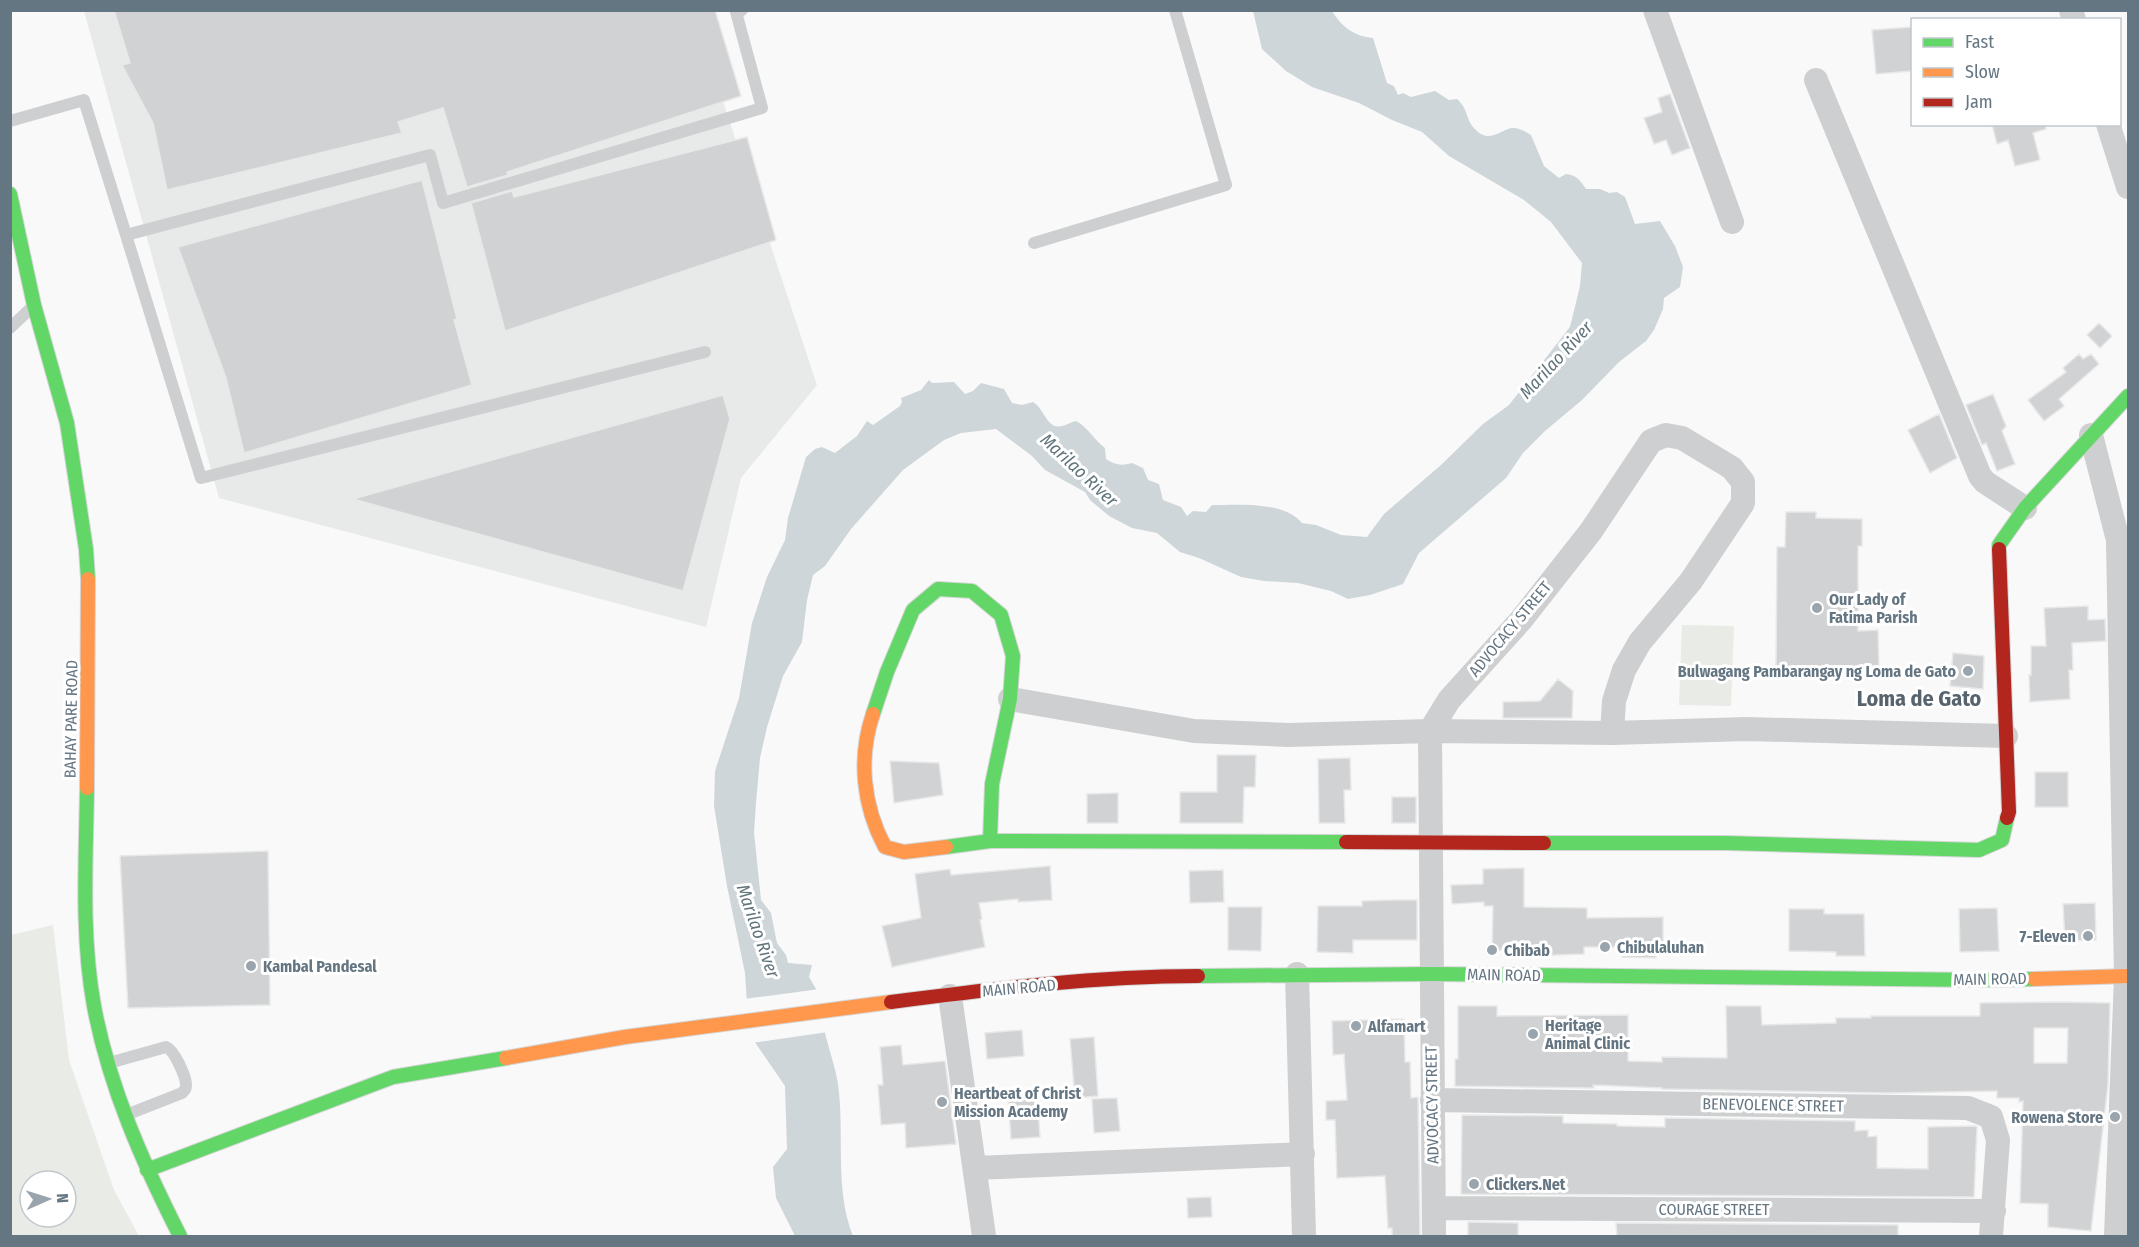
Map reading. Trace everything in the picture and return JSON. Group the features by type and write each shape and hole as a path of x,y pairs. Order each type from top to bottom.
{"main road":[{"name":"BAHAY PARE ROAD","path":"10,194 34,305 67,423 86,549 89,603 86,876 88,948 94,1005 108,1063 126,1114 147,1170 180,1236"},
{"path":"990,841 992,784 1010,699 1013,656 1001,615 972,591 938,590 914,610 887,672 866,735 864,777 875,828 885,847 904,852 990,841 1726,843 1979,850 2002,840 2009,812 1999,545 2025,508 2128,396"},
{"name":"MAIN ROAD","path":"147,1170 393,1077 625,1037 884,1002 1153,976 1432,974 1980,980 2127,976"}],"street":[{"path":"1655,10 1732,222"},
{"path":"1816,80 1980,476 1985,482 2025,508"},
{"path":"2109,126 2128,187"},
{"name":"ADVOCACY STREET","path":"1434,1236 1430,731 1449,700 1521,620 1591,531 1651,441 1666,435 1682,438 1732,468 1743,482 1743,503 1691,581 1640,642 1624,670 1614,701 1612,733"},
{"path":"2091,435 2118,540 2126,836 2127,976 2116,1236"},
{"path":"1010,699 1194,731 1289,735 1430,731 1612,733 1747,729 2006,736"},
{"path":"1297,974 1304,1236"},
{"path":"950,996 984,1236"},
{"name":"BENEVOLENCE STREET","path":"1432,1100 1968,1108 1991,1117 1998,1140 1991,1236"},
{"path":"975,1168 1303,1154"},
{"name":"COURAGE STREET","path":"1434,1208 1994,1211"}],"lane":[{"path":"126,234 430,155 443,203 762,108 736,12 742,10"},
{"path":"1034,243 1226,185 1175,10"},
{"path":"10,121 84,100 201,478 705,352"},
{"path":"10,328 34,305"},
{"path":"108,1063 166,1047 172,1050 185,1081 186,1088 182,1094 126,1114"}],"shaded area":[{"path":"84,11 693,11 817,385 741,478 706,627 219,498"},
{"path":"1682,625 1734,626 1731,706 1679,705"},
{"path":"53,925 69,1060 114,1190 139,1236 11,1236 11,935"}],"water":[{"name":"Marilao River","path":"1253,11 1332,11 1349,30 1373,38 1387,83 1394,86 1398,95 1403,93 1411,97 1435,91 1449,100 1457,99 1474,128 1485,136 1513,128 1531,135 1544,166 1559,178 1566,174 1578,178 1586,189 1617,192 1625,197 1635,224 1660,221 1675,246 1683,267 1680,287 1664,298 1663,309 1654,330 1646,341 1619,362 1582,400 1545,431 1523,453 1506,478 1419,553 1403,584 1370,595 1348,599 1331,591 1298,583 1241,577 1180,552 1157,533 1132,528 1109,516 1090,500 1085,492 1045,470 1032,456 996,429 961,433 944,440 903,470 851,529 825,566 813,575 807,600 802,642 783,676 760,758 754,832 761,900 771,913 777,943 786,955 788,963 812,965 809,977 819,994 747,1003 745,973 727,886 714,806 715,771 739,698 752,623 767,577 785,540 788,518 806,457 815,449 822,447 835,453 857,436 867,421 873,425 900,406 901,398 921,390 929,380 932,383 954,382 965,394 973,391 981,383 1004,389 1012,403 1022,405 1033,402 1053,425 1062,426 1076,421 1105,448 1106,459 1115,464 1132,463 1143,468 1148,480 1159,484 1163,500 1181,507 1187,516 1193,511 1206,512 1212,505 1260,506 1284,511 1302,523 1316,525 1341,535 1367,537 1384,514 1441,465 1483,424 1509,405 1570,327 1580,286 1582,263 1551,222 1524,200 1449,156 1422,132 1359,103 1312,87 1286,71 1262,49"},
{"path":"824,1029 838,1084 842,1180 847,1218 853,1236 795,1236 776,1198 773,1167 787,1149 785,1086 752,1038"}],"pier":[{"path":"820,989 822,996 745,1004 744,999"},
{"path":"825,1026 828,1032 751,1043 749,1039 750,1036"}],"building":[{"path":"114,10 715,10 741,96 467,187 443,108 398,122 402,133 167,190 153,123 122,65 130,63"},
{"path":"1911,27 1911,71 1876,74 1872,30"},
{"path":"1670,94 1690,148 1672,155 1666,140 1654,144 1644,118 1662,112 1658,98"},
{"path":"1992,126 2045,126 2046,129 2033,133 2040,160 2015,166 2008,140 1997,144"},
{"path":"747,137 776,240 505,331 471,203 512,191 514,197"},
{"path":"422,180 457,319 454,320 472,385 244,453 226,378 178,247"},
{"path":"2099,323 2112,336 2100,348 2087,335"},
{"path":"2079,354 2083,359 2091,354 2099,364 2059,399 2064,406 2044,421 2028,400 2066,372 2063,368"},
{"path":"1993,394 2006,426 2002,431 2015,464 1997,471 1986,443 1982,445 1966,405"},
{"path":"723,395 730,419 683,591 353,499"},
{"path":"1939,414 1957,458 1930,473 1908,430"},
{"name":"Our Lady of Fatima Parish","path":"1786,512 1816,512 1816,518 1862,519 1862,546 1858,546 1858,631 1878,630 1879,666 1776,667 1777,547 1785,547"},
{"path":"2088,606 2088,620 2105,619 2106,641 2072,643 2073,670 2069,670 2070,699 2030,702 2031,646 2046,646 2044,608"},
{"name":"Bulwagang Pambarangay ng Loma de Gato","path":"1953,653 1984,656 1983,689 1950,686"},
{"path":"1558,679 1573,691 1572,718 1503,718 1503,702 1540,701"},
{"path":"1217,755 1256,755 1255,787 1244,787 1243,823 1180,823 1180,792 1217,792"},
{"path":"1350,758 1351,790 1344,790 1345,823 1319,823 1318,759"},
{"path":"890,761 939,763 943,795 894,803"},
{"path":"2035,772 2068,772 2068,807 2035,807"},
{"path":"1118,793 1118,823 1087,823 1087,794"},
{"path":"1392,797 1416,797 1416,823 1392,823"},
{"path":"268,851 270,1005 128,1008 120,856"},
{"path":"1050,866 1052,900 1018,902 1018,899 979,903 985,947 892,967 882,926 921,918 915,874 950,869 951,875"},
{"path":"1524,868 1524,907 1587,908 1587,918 1663,917 1663,946 1656,946 1656,958 1622,957 1622,947 1584,947 1584,954 1528,956 1528,951 1492,950 1493,906 1484,906 1484,902 1452,904 1451,885 1483,884 1483,869"},
{"path":"1223,870 1224,902 1190,903 1189,871"},
{"path":"1417,900 1417,940 1353,940 1353,953 1317,952 1318,906 1362,906 1362,901"},
{"path":"2095,903 2096,940 2065,941 2063,904"},
{"path":"1228,907 1262,907 1261,951 1228,950"},
{"path":"1997,908 1999,951 1960,952 1959,909"},
{"path":"1789,909 1824,909 1824,914 1864,914 1865,956 1836,956 1836,952 1789,951"},
{"path":"1980,1003 2110,1003 2108,1084 2091,1231 2048,1227 2048,1204 2020,1203 2023,1101 2019,1102 2019,1098 1997,1098 1997,1091 1887,1093 1662,1089 1593,1085 1594,1088 1455,1086 1455,1059 1458,1059 1458,1006 1497,1006 1497,1016 1628,1015 1628,1061 1662,1062 1662,1057 1727,1058 1726,1006 1761,1006 1762,1025 1836,1023 1836,1018 1871,1018 1871,1016 1980,1016","holes":["2034,1028 2068,1028 2067,1063 2034,1063"]},
{"path":"1404,1019 1405,1062 1410,1062 1411,1098 1418,1097 1420,1236 1392,1236 1392,1228 1388,1228 1385,1176 1337,1178 1335,1120 1326,1120 1326,1101 1347,1100 1344,1054 1333,1055 1332,1021"},
{"path":"1022,1030 1024,1056 987,1059 985,1033"},
{"path":"1094,1037 1098,1096 1075,1098 1070,1039"},
{"path":"901,1045 903,1065 945,1061 956,1144 906,1148 905,1123 881,1125 878,1085 883,1085 880,1047"},
{"path":"1037,1094 1040,1137 1011,1139 1008,1097"},
{"path":"1117,1098 1120,1131 1094,1133 1092,1099"},
{"path":"1462,1115 1563,1116 1563,1123 1665,1127 1665,1118 1855,1121 1855,1131 1868,1130 1868,1137 1877,1136 1877,1168 1928,1169 1928,1127 1975,1126 1977,1127 1974,1197 1461,1194"},
{"path":"1211,1197 1212,1217 1188,1218 1187,1198"},
{"path":"1468,1222 1518,1223 1518,1236 1468,1236"},
{"path":"1616,1223 1898,1225 1898,1236 1617,1236"}],"traffic: fast":[{"path":"10,194 34,305 67,423 86,549 88,579"},
{"path":"1999,549 1999,545 2025,508 2128,396"},
{"path":"873,714 887,672 913,610 938,589 972,591 1001,615 1013,656 1010,699 992,784 990,841"},
{"path":"87,788 85,870 87,952 100,1036 118,1095 140,1153 180,1236"},
{"path":"1544,843 1726,843 1979,850 2002,840 2007,818"},
{"path":"946,847 990,841 1346,842"},
{"path":"1198,976 1432,974 2034,979"},
{"path":"147,1170 393,1077 506,1058"}],"traffic: slow":[{"path":"87,788 88,579"},
{"path":"873,714 865,748 865,782 872,815 885,847 904,852 946,847"},
{"path":"2034,979 2128,976"},
{"path":"506,1058 625,1037 891,1002"}],"traffic: jam":[{"path":"1999,549 2009,812 2007,818"},
{"path":"1346,842 1544,843"},
{"path":"891,1002 1083,981 1198,976"}],"place":[{"name":"Our Lady of Fatima Parish","path":"1817,608"},
{"name":"Bulwagang Pambarangay ng Loma de Gato","path":"1968,671"},
{"name":"7-Eleven","path":"2088,936"},
{"name":"Chibulaluhan","path":"1605,947"},
{"name":"Chibab","path":"1492,950"},
{"name":"Kambal Pandesal","path":"251,966"},
{"name":"Alfamart","path":"1356,1026"},
{"name":"Heritage Animal Clinic","path":"1533,1034"},
{"name":"Heartbeat of Christ Mission Academy","path":"942,1102"},
{"name":"Rowena Store","path":"2115,1117"},
{"name":"Clickers.Net","path":"1474,1184"}],"district":[{"name":"Loma de Gato","path":"1919,698"}]}
